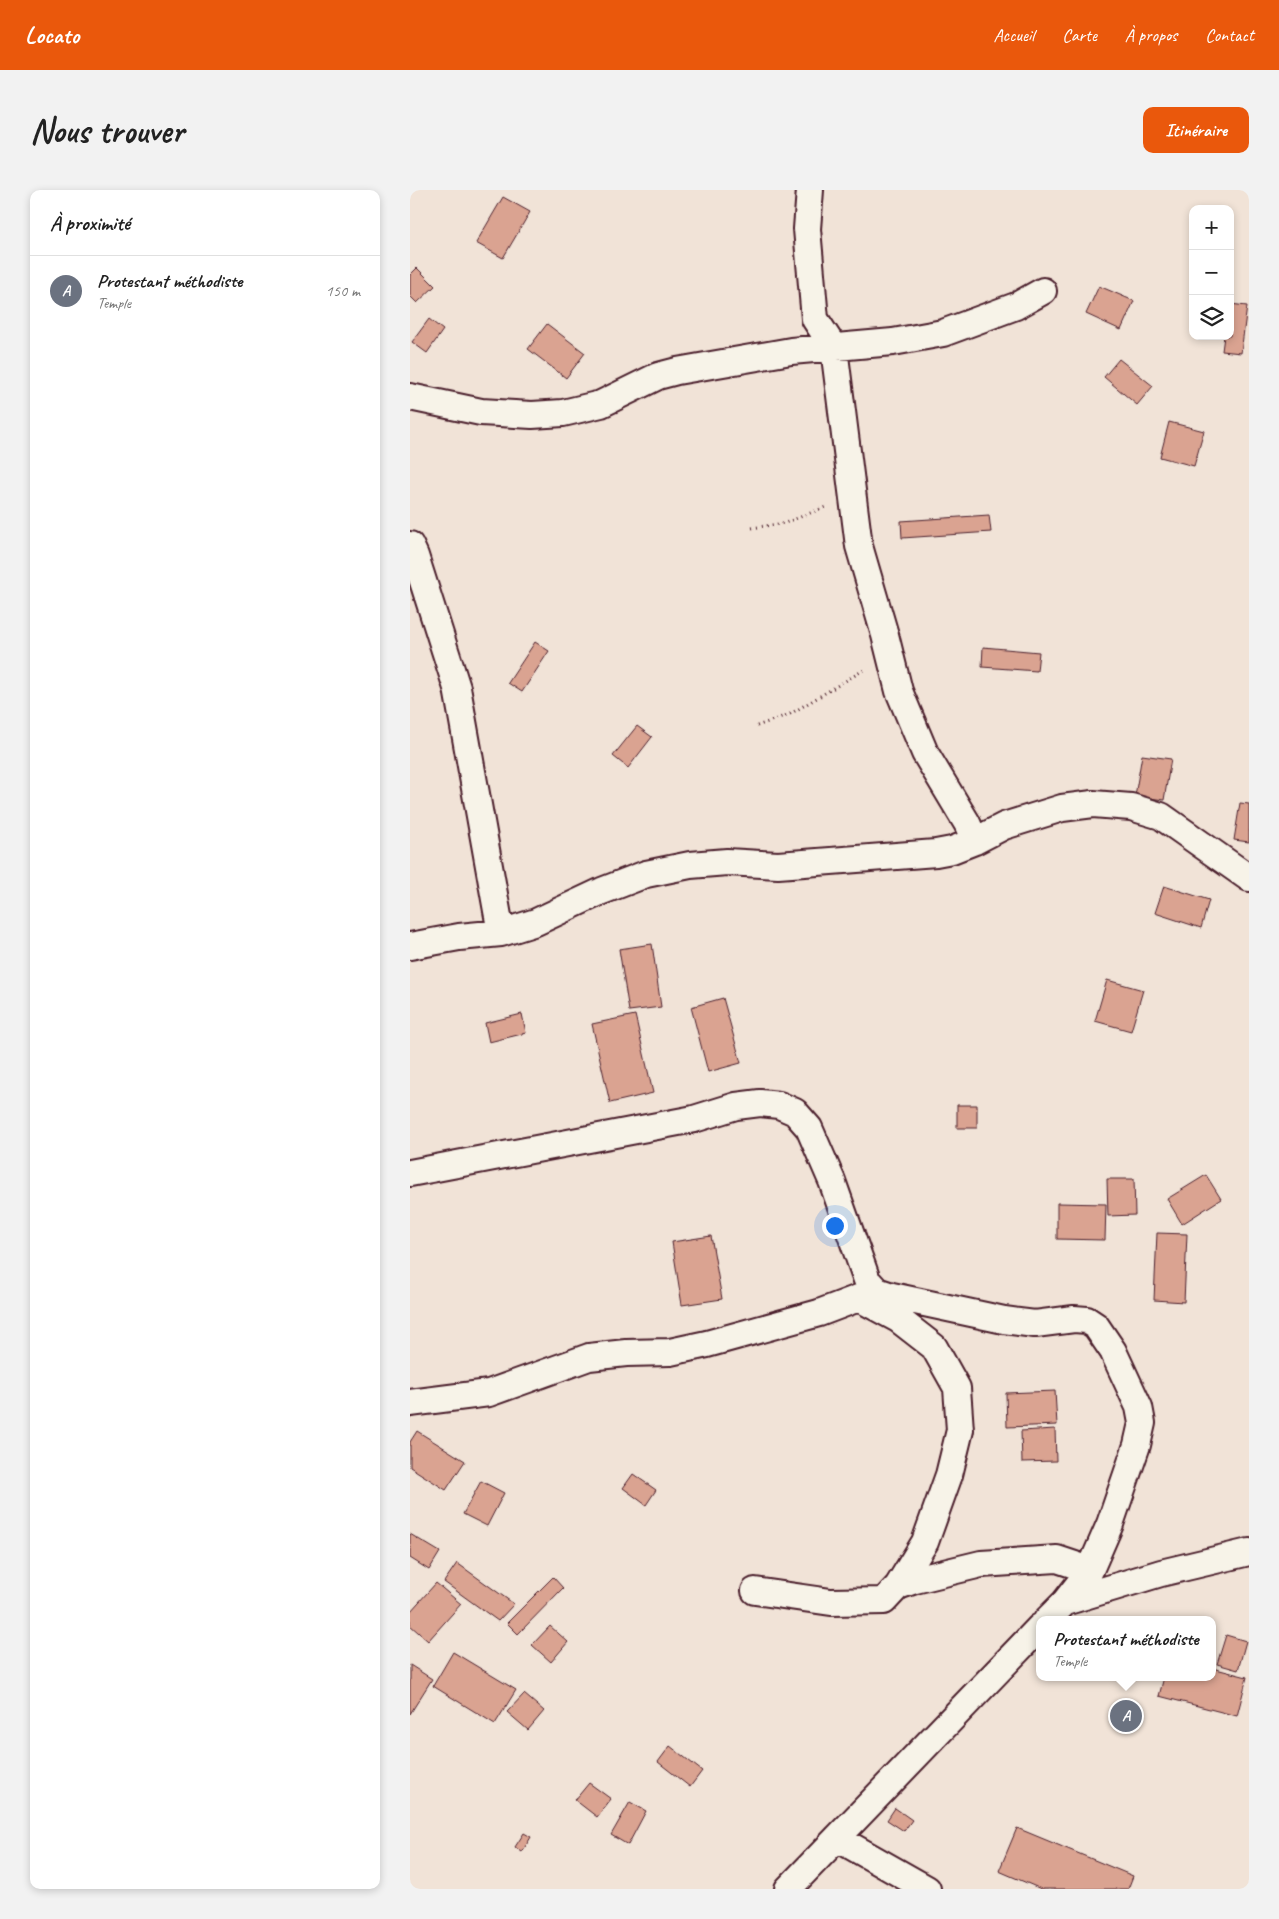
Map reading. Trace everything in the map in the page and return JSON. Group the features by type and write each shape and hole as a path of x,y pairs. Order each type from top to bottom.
{"street":[{"path":"810,190 807,229 814,319 834,348 859,546 899,691 925,753 967,823 975,841"},
{"path":"410,398 481,412 532,415 563,413 601,404 658,376 677,371 791,350 893,342 943,333 1016,306 1043,291"},
{"path":"791,350 814,319"},
{"path":"410,545 457,688 501,933"},
{"path":"410,946 459,937 501,933 536,922 602,891 646,874 690,864 727,862 778,865 936,853 952,850 975,841 1004,826 1062,808 1093,804 1132,807 1161,816 1249,878"},
{"path":"410,1173 694,1119 736,1106 760,1103 779,1105 795,1112 809,1128 832,1182 867,1280 868,1295 934,1346 957,1388 960,1430 949,1475 925,1542 898,1586 884,1600 831,1602 755,1591"},
{"path":"410,1403 490,1393 589,1357 626,1353 670,1352 707,1344 819,1313 868,1295 1035,1324 1080,1319 1087,1320 1096,1326 1114,1351 1139,1407 1142,1424 1137,1445 1113,1516 1090,1570 1056,1611"},
{"path":"1056,1611 1161,1573 1249,1552"},
{"path":"898,1586 981,1564 1058,1559 1090,1570"},
{"path":"788,1889 1036,1631"},
{"path":"837,1838 927,1889"}],"path":[{"path":"752,528 786,523 826,507 853,499"},
{"path":"757,726 790,714 868,668 885,635"}],"building":[{"path":"503,197 530,212 503,258 476,243"},
{"path":"417,268 435,286 417,303 410,296 410,275"},
{"path":"1099,286 1134,301 1121,330 1086,314"},
{"path":"1234,304 1247,306 1241,353 1222,351 1223,340 1234,340"},
{"path":"429,319 443,330 427,353 412,342"},
{"path":"547,324 585,353 566,378 528,349"},
{"path":"1119,359 1153,386 1137,405 1104,377"},
{"path":"1169,422 1204,431 1194,466 1160,457"},
{"path":"989,515 991,532 902,538 901,521"},
{"path":"535,642 549,651 522,692 508,683"},
{"path":"983,647 1039,652 1037,671 982,667"},
{"path":"637,726 652,737 628,768 613,756"},
{"path":"1142,755 1171,759 1164,800 1135,796"},
{"path":"1240,803 1249,804 1249,842 1234,840"},
{"path":"1164,886 1209,900 1201,928 1155,913"},
{"path":"652,944 661,1007 629,1011 619,949"},
{"path":"1107,980 1143,990 1131,1031 1095,1021"},
{"path":"723,998 741,1063 708,1072 691,1007"},
{"path":"522,1014 526,1033 489,1042 485,1023"},
{"path":"635,1015 653,1093 610,1103 592,1024"},
{"path":"957,1105 977,1105 977,1128 957,1128"},
{"path":"1206,1175 1221,1199 1182,1224 1167,1199"},
{"path":"1107,1179 1134,1179 1135,1215 1108,1216"},
{"path":"1057,1203 1106,1204 1105,1240 1057,1239"},
{"path":"1157,1233 1187,1234 1184,1302 1154,1300"},
{"path":"711,1236 722,1299 682,1305 672,1242"},
{"path":"1055,1391 1057,1425 1007,1427 1006,1393"},
{"path":"1055,1429 1056,1461 1022,1462 1021,1431"},
{"path":"417,1431 465,1461 446,1490 410,1467 410,1442"},
{"path":"633,1474 656,1490 646,1505 623,1488"},
{"path":"481,1481 504,1493 487,1526 463,1514"},
{"path":"410,1534 440,1552 429,1570 410,1558"},
{"path":"457,1563 514,1604 498,1621 444,1582"},
{"path":"553,1577 563,1588 518,1634 507,1623"},
{"path":"436,1583 461,1604 428,1641 410,1625 410,1612"},
{"path":"550,1626 568,1642 551,1662 532,1645"},
{"path":"1226,1635 1246,1641 1238,1670 1217,1664"},
{"path":"453,1652 516,1690 495,1724 433,1686"},
{"path":"410,1665 432,1679 410,1714"},
{"path":"1216,1669 1247,1677 1237,1716 1159,1696 1163,1681 1216,1681"},
{"path":"524,1694 544,1711 528,1730 507,1712"},
{"path":"670,1746 702,1771 690,1787 658,1762"},
{"path":"589,1783 611,1799 597,1817 575,1800"},
{"path":"630,1802 646,1811 628,1845 611,1835"},
{"path":"895,1808 912,1820 904,1831 887,1820"},
{"path":"1017,1828 1133,1876 1128,1889 1041,1889 999,1871"},
{"path":"524,1833 531,1837 522,1852 515,1847"}],"place":[{"name":"Protestant méthodiste","path":"1126,1716"}]}
